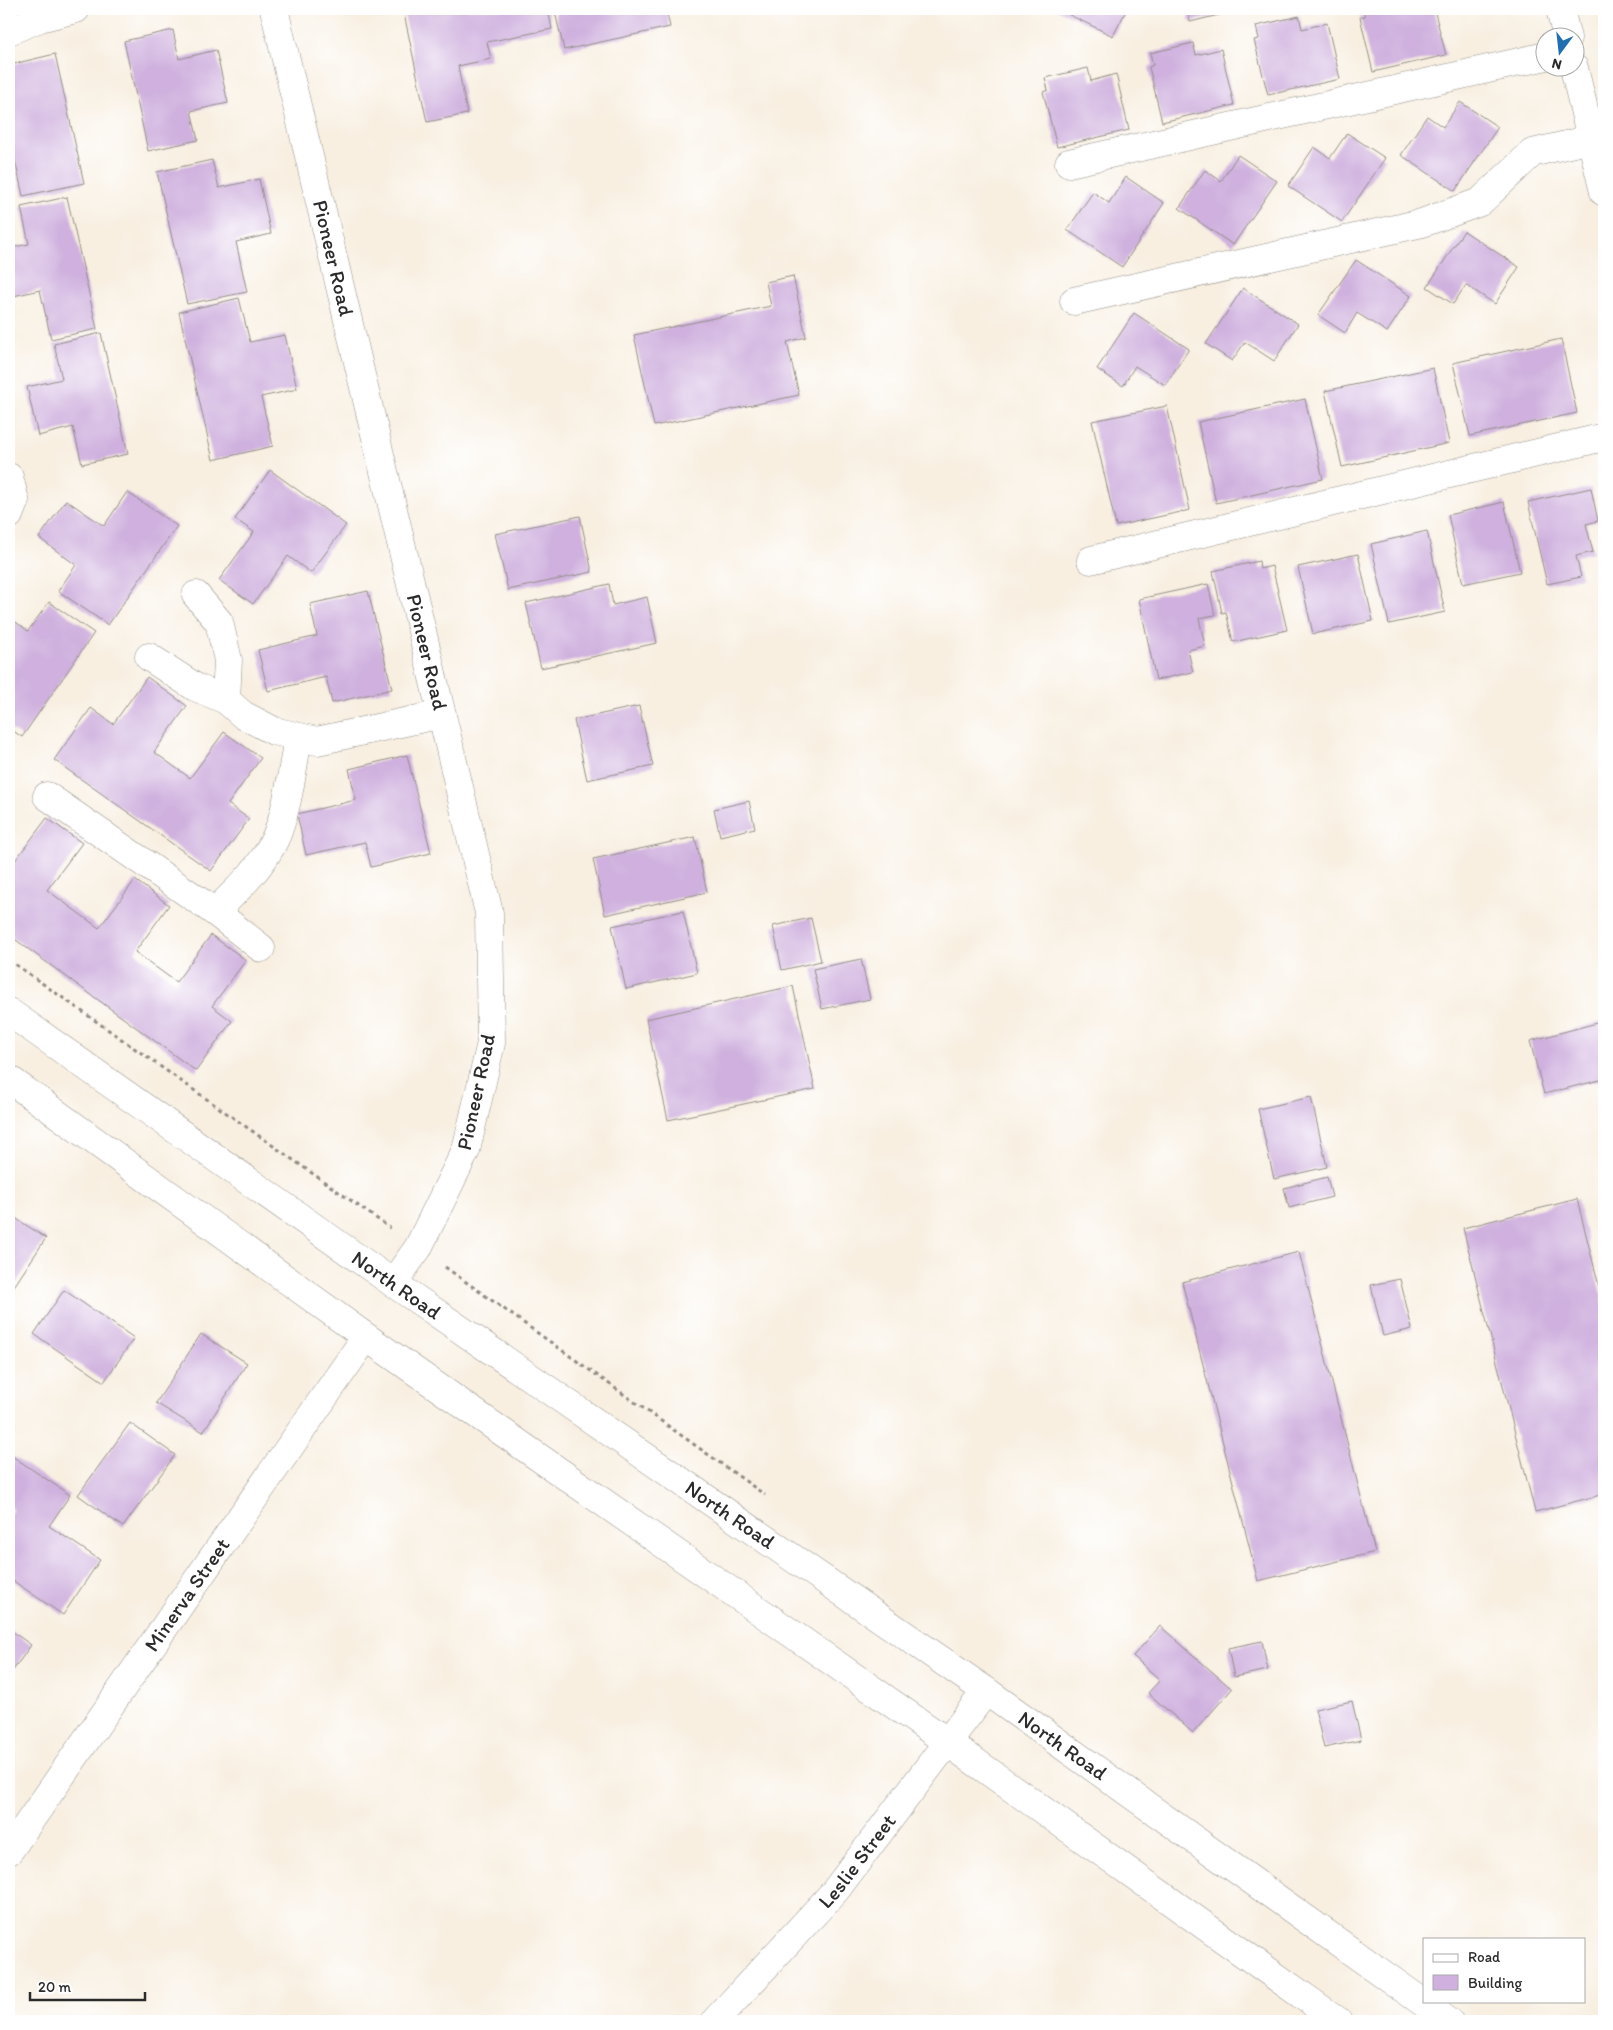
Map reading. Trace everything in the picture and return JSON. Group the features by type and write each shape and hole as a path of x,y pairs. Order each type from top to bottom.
{"main road":[{"path":"9,31 38,13 76,9"},
{"name":"Pioneer Road","path":"274,9 489,913 491,1043 466,1150 418,1248 393,1283"},
{"path":"1560,9 1565,28"},
{"path":"1069,163 1536,58"},
{"path":"1576,78 1604,192"},
{"path":"1074,301 1422,224 1480,202 1532,153 1591,139"},
{"path":"1091,560 1604,437"},
{"path":"9,477 15,500 9,515"},
{"path":"196,595 219,622 228,660 226,700"},
{"path":"148,657 195,688 226,700 243,715 274,731 317,741 442,714"},
{"path":"215,912 248,878 274,842 289,790 298,737"},
{"path":"47,796 215,912 261,948"},
{"name":"North Road","path":"10,1016 393,1283 986,1691 1449,2021"},
{"path":"9,1079 366,1337 946,1741 1338,2021"},
{"name":"Minerva Street","path":"9,1851 366,1337"},
{"name":"Leslie Street","path":"716,2021 834,1891 946,1741 986,1691"}],"building":[{"path":"403,9 548,9 552,29 487,42 491,59 458,66 467,114 427,122"},
{"path":"569,9 666,9 670,27 564,50 555,12"},
{"path":"1057,9 1127,9 1113,36"},
{"path":"1187,9 1230,9 1231,12 1190,22"},
{"path":"1363,9 1434,9 1446,55 1373,72 1360,17 1365,16"},
{"path":"1299,16 1302,29 1327,23 1340,79 1268,95 1254,40 1259,39 1256,26"},
{"path":"173,30 179,59 216,50 228,103 191,111 198,140 148,151 124,41"},
{"path":"1193,43 1196,55 1221,49 1234,105 1162,122 1149,67 1153,65 1150,53"},
{"path":"55,54 84,183 23,196 13,151 9,152 9,65"},
{"path":"1088,68 1091,81 1116,74 1129,130 1057,147 1043,92 1048,90 1045,78"},
{"path":"1460,102 1498,127 1455,191 1401,155 1427,116 1443,127"},
{"path":"1347,133 1385,158 1342,222 1288,186 1314,147 1330,158"},
{"path":"1238,155 1277,181 1233,245 1179,208 1205,170 1221,181"},
{"path":"212,160 219,188 259,179 271,234 236,242 247,292 187,304 157,172"},
{"path":"1126,177 1164,203 1122,267 1067,230 1093,192 1109,203"},
{"path":"67,197 97,329 51,339 40,290 9,297 9,248 29,244 21,207"},
{"path":"1464,231 1519,267 1495,304 1466,285 1453,304 1427,287"},
{"path":"1356,260 1411,296 1387,332 1357,313 1345,333 1318,315"},
{"path":"793,276 806,337 787,342 799,395 654,426 634,335 771,306 766,282"},
{"path":"1243,288 1298,324 1274,361 1245,342 1232,361 1206,344"},
{"path":"239,298 250,342 285,335 297,389 261,397 273,446 213,460 179,312"},
{"path":"1134,313 1189,349 1165,385 1135,366 1123,386 1097,369"},
{"path":"101,333 128,454 82,464 73,427 38,436 27,387 62,379 54,344"},
{"path":"1561,339 1577,413 1470,436 1453,363"},
{"path":"1433,368 1449,443 1342,467 1325,391"},
{"path":"1305,399 1323,479 1216,503 1198,422"},
{"path":"1167,406 1190,510 1116,526 1092,421"},
{"path":"270,470 346,525 311,573 288,556 253,604 219,580 254,532 235,519"},
{"path":"1591,488 1598,521 1586,524 1593,552 1576,556 1581,577 1547,584 1528,502"},
{"path":"127,492 177,526 108,625 58,591 76,565 39,538 66,500 104,526"},
{"path":"1504,502 1520,572 1463,584 1448,515"},
{"path":"580,516 592,572 508,590 495,534"},
{"path":"1427,531 1445,612 1389,624 1371,544"},
{"path":"1358,554 1373,621 1313,634 1298,567"},
{"path":"1259,561 1260,569 1272,566 1287,630 1233,642 1226,612 1222,613 1213,571"},
{"path":"609,584 613,605 647,597 657,643 541,668 526,603"},
{"path":"1208,584 1215,615 1199,618 1205,646 1188,650 1193,672 1156,680 1139,599"},
{"path":"368,591 392,689 332,703 326,677 268,691 258,650 317,636 310,604"},
{"path":"49,602 94,633 22,737 9,728 9,617 28,631"},
{"path":"147,677 187,706 154,752 190,778 224,732 261,758 228,804 249,819 211,871 54,760 91,708 113,724"},
{"path":"639,706 653,766 587,780 574,720"},
{"path":"407,755 431,853 371,867 365,842 306,855 297,814 356,800 349,769"},
{"path":"749,801 755,828 720,836 714,809"},
{"path":"47,818 82,843 47,890 99,928 135,880 169,905 135,952 176,982 211,935 246,960 212,1006 232,1021 196,1071 9,935 9,864 11,866"},
{"path":"695,837 707,892 605,915 593,859"},
{"path":"683,911 697,973 626,989 612,926"},
{"path":"811,918 821,961 782,970 773,926"},
{"path":"861,959 870,999 822,1009 813,969"},
{"path":"793,986 815,1089 668,1120 646,1019"},
{"path":"1604,1021 1604,1079 1544,1094 1530,1041"},
{"path":"1311,1097 1327,1167 1274,1179 1258,1109"},
{"path":"1327,1177 1332,1197 1289,1208 1284,1188"},
{"path":"1577,1199 1604,1306 1604,1494 1535,1512 1463,1228"},
{"path":"9,1214 46,1238 11,1291 9,1290"},
{"path":"1299,1252 1375,1552 1258,1581 1182,1282"},
{"path":"1400,1279 1412,1329 1383,1336 1371,1285"},
{"path":"64,1290 134,1338 104,1382 34,1334"},
{"path":"201,1334 247,1363 203,1432 156,1403"},
{"path":"130,1423 175,1455 123,1527 78,1495"},
{"path":"9,1454 70,1495 49,1526 100,1560 63,1615 9,1578 9,1516 13,1509 9,1506"},
{"path":"1160,1626 1232,1689 1193,1733 1148,1693 1160,1680 1133,1656"},
{"path":"9,1629 31,1645 9,1676"},
{"path":"1262,1641 1268,1670 1234,1677 1228,1648"},
{"path":"1352,1701 1361,1740 1324,1748 1315,1709"}]}
